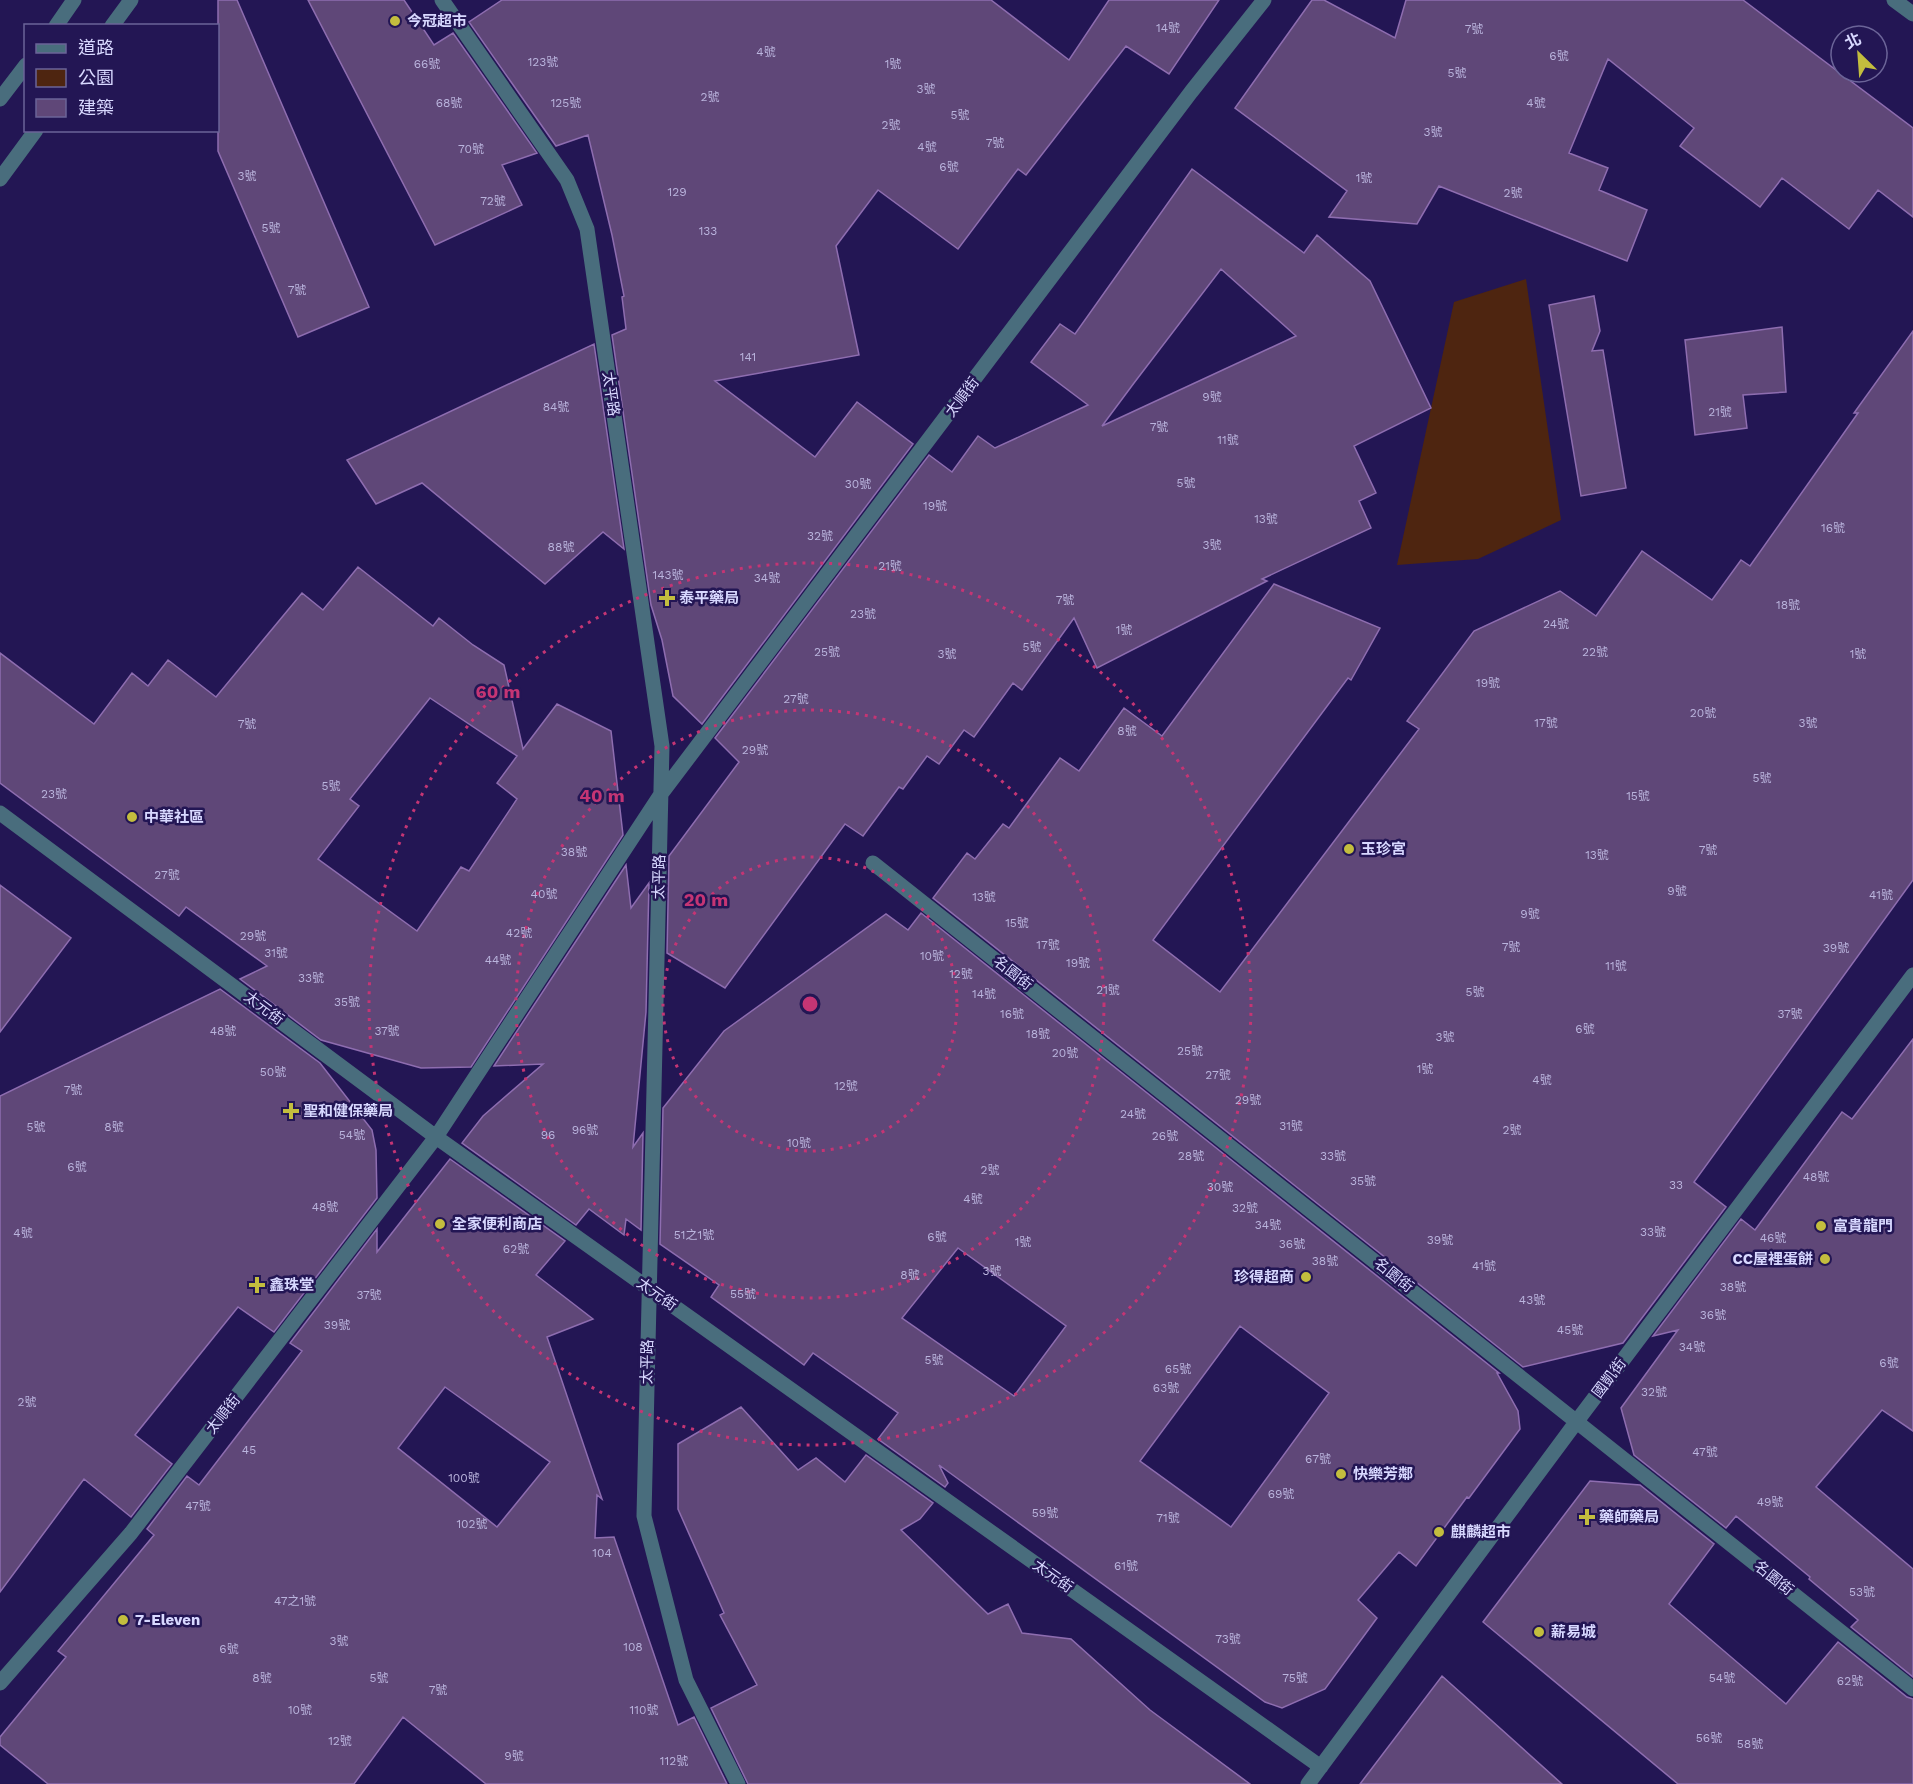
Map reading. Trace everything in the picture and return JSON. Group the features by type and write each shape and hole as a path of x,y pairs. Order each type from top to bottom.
{"street":[{"path":"57,24 74,0"},
{"path":"113,24 131,0"},
{"name":"太平路","path":"442,0 567,180 587,229 662,746 644,1516 687,1680 738,1784"},
{"name":"太順街","path":"0,1683 131,1533 436,1137 661,794 1191,92 1264,0"},
{"path":"1894,0 1913,14"},
{"path":"0,99 24,68"},
{"path":"0,179 35,132"},
{"name":"太元街","path":"0,813 436,1137 1321,1767"},
{"name":"名園街","path":"873,863 1913,1689"},
{"name":"國凱街","path":"1308,1784 1577,1421 1913,975"}],"green space":[{"path":"1526,279 1561,520 1478,559 1397,565 1454,302"}],"building":[{"path":"218,0 237,0 369,307 298,337 218,151"},
{"path":"308,0 404,0 434,45 453,33 537,153 502,165 522,205 435,245"},
{"path":"502,0 991,0 1069,60 1109,0 1219,0 1169,74 1126,46 1026,175 1018,169 958,249 878,190 836,246 859,355 715,381 815,457 857,402 913,444 702,724 673,696 662,640 651,605 612,335 626,329 622,297 624,296 588,135 556,146 469,22"},
{"path":"1312,0 1324,0 1395,38 1406,0 1743,0 1829,65 1829,84 1855,84 1913,128 1913,217 1878,190 1849,229 1782,178 1760,207 1680,146 1694,128 1608,59 1569,153 1608,168 1599,190 1647,210 1627,261 1439,186 1417,224 1329,217 1347,191 1235,108"},
{"path":"1192,169 1304,253 1317,235 1370,281 1431,408 1354,446 1376,493 1359,501 1371,528 1262,579 1267,581 1097,668 1074,618 1022,690 1013,683 974,737 964,730 939,764 927,756 903,789 899,787 863,836 845,824 725,988 667,953 669,856 739,762 715,738 929,455 952,472 978,436 995,448 1088,405 1031,362 1060,324 1075,334","holes":["1221,269 1296,336 1102,426"]},
{"path":"1594,296 1600,331 1592,351 1603,350 1626,488 1581,496 1549,305"},
{"path":"1782,327 1786,392 1743,395 1747,428 1695,435 1685,340"},
{"path":"1913,331 1913,880 1694,1182 1726,1207 1623,1343 1523,1367 933,898 967,853 975,859 1003,824 1009,828 1060,758 1079,771 1124,708 1162,736 1274,584 1380,628 1351,680 1348,678 1153,940 1220,992 1419,729 1407,721 1474,631 1560,591 1596,616 1642,551 1712,600 1741,560 1750,566"},
{"path":"594,344 624,549 603,532 545,584 422,483 376,504 347,460"},
{"path":"358,567 433,626 439,618 473,645 504,665 523,749 557,704 611,731 623,835 471,1067 421,1068 321,1040 240,979 267,966 186,907 179,916 0,783 0,653 94,724 132,673 148,686 168,660 216,697 302,593 323,610","holes":["430,698 517,756 497,783 517,799 469,871 461,867 417,931 318,859 359,806 350,799"]},
{"path":"626,865 631,908 649,883 646,1012 633,1147 643,1133 641,1230 626,1219 624,1235 589,1209 576,1225 462,1143 483,1116 543,1064 494,1066"},
{"path":"0,885 71,938 0,1032"},
{"path":"921,913 1499,1373 1497,1373 1518,1411 1520,1429 1416,1566 1399,1552 1358,1600 1377,1618 1325,1689 1282,1708 1265,1702 939,1465 948,1483 945,1487 878,1439 898,1413 813,1353 804,1365 711,1297 719,1285 660,1244 663,1108 724,1031 886,914 908,930","holes":["958,1248 1066,1326 1014,1396 902,1318","1240,1326 1329,1393 1231,1527 1140,1461"]},
{"path":"220,989 320,1063 372,1130 376,1150 377,1198 274,1332 238,1307 135,1435 172,1464 131,1517 84,1479 0,1592 0,1096"},
{"name":"CC屋裡蛋餅","path":"1913,1039 1913,1431 1882,1410 1816,1487 1913,1569 1913,1677 1851,1627 1858,1620 1736,1516 1726,1528 1634,1455 1621,1408 1678,1330 1653,1336 1741,1219 1755,1230 1842,1112 1852,1119"},
{"path":"450,1159 565,1241 536,1275 593,1319 547,1337 602,1499 597,1495 595,1538 614,1537 678,1725 694,1717 727,1784 486,1784 403,1717 354,1784 48,1784 0,1745 0,1737 66,1657 58,1651 154,1535 147,1529 187,1476 199,1485 302,1351 290,1343 377,1229 377,1252","holes":["445,1387 550,1462 497,1527 398,1448"]},
{"path":"741,1407 798,1470 816,1458 845,1482 866,1455 933,1503 920,1519 901,1530 988,1614 1008,1604 1022,1633 1071,1639 1150,1710 1250,1784 748,1784 711,1708 757,1685 720,1615 724,1613 678,1509 678,1444"},
{"path":"1590,1481 1640,1485 1714,1544 1669,1604 1786,1704 1838,1642 1907,1697 1913,1699 1913,1784 1678,1784 1483,1622"},
{"path":"1442,1676 1562,1784 1360,1784"}],"place":[{"name":"今冠超市","path":"395,21"},
{"name":"泰平藥局","path":"667,598"},
{"name":"中華社區","path":"132,817"},
{"name":"玉珍宮","path":"1349,849"},
{"name":"聖和健保藥局","path":"291,1111"},
{"name":"全家便利商店","path":"440,1224"},
{"name":"富貴龍門","path":"1821,1226"},
{"name":"CC屋裡蛋餅","path":"1825,1259"},
{"name":"珍得超商","path":"1306,1277"},
{"name":"鑫珠堂","path":"257,1285"},
{"name":"快樂芳鄰","path":"1341,1474"},
{"name":"藥師藥局","path":"1587,1517"},
{"name":"麒麟超市","path":"1439,1532"},
{"name":"7-Eleven","path":"123,1620"},
{"name":"薪易城","path":"1539,1632"}]}
